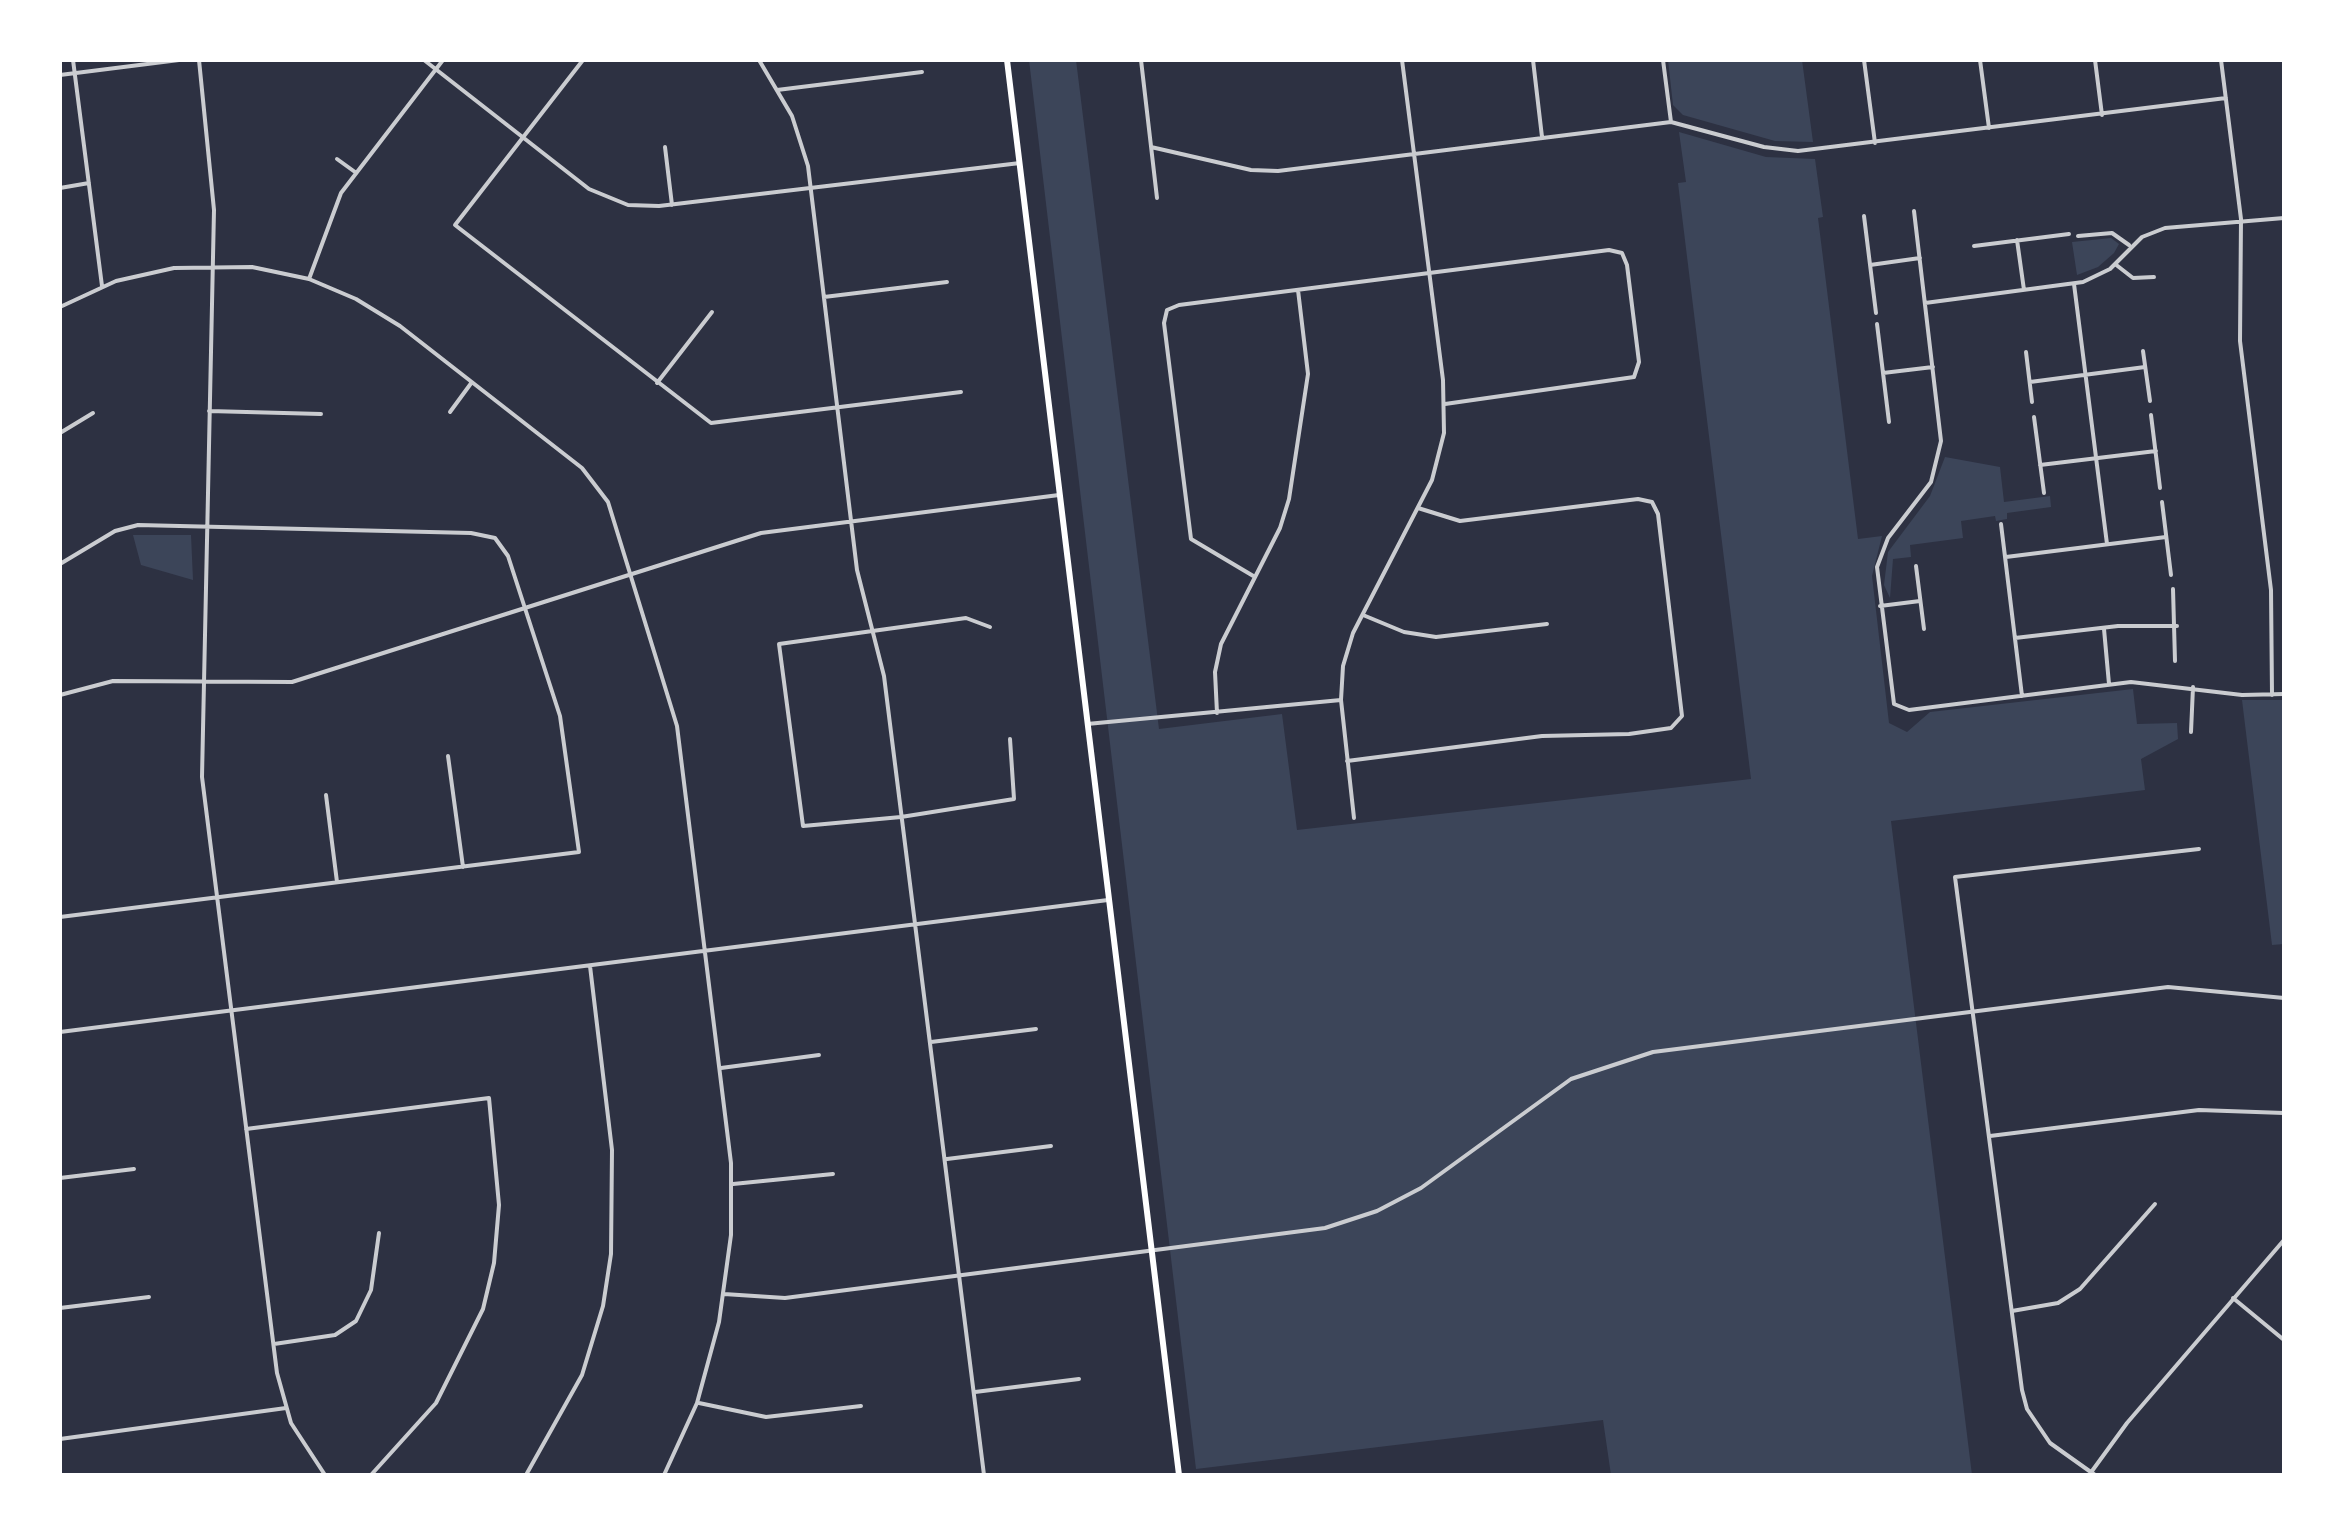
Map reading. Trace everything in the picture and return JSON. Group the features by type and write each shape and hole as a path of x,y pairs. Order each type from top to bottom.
{"main road":[{"path":"1007,60 1178,1475"}],"street":[{"path":"73,60 102,286"},
{"path":"60,75 178,60"},
{"path":"199,60 212,166 213,265 201,764 273,1344 286,1408 325,1475"},
{"path":"424,60 608,199 638,206 1020,163"},
{"path":"308,278 328,221 355,172 443,60"},
{"path":"583,60 454,224 711,423 962,392"},
{"path":"759,60 798,130 810,188 851,520 870,629 884,676 984,1475"},
{"path":"1141,60 1158,198"},
{"path":"1354,818 1341,700 1342,666 1440,456 1445,404 1402,60"},
{"path":"1533,60 1542,137"},
{"path":"1663,60 1671,122"},
{"path":"1864,60 1875,143"},
{"path":"1980,60 1990,128"},
{"path":"2095,60 2102,115"},
{"path":"2222,60 2241,219 2240,326 2271,590 2272,695"},
{"path":"777,90 922,72"},
{"path":"1151,147 1263,171 1671,122 1781,150 1875,143 2226,98"},
{"path":"665,147 672,205"},
{"path":"337,159 355,172"},
{"path":"60,188 89,183"},
{"path":"1914,211 1940,432 1938,459 1924,494 1880,553 1876,573 1891,698 1901,710 2109,684 2284,694"},
{"path":"1864,216 1876,314"},
{"path":"1925,302 2074,284 2114,264 2130,246 2165,228 2284,218"},
{"path":"2078,236 2112,233 2130,246"},
{"path":"1974,246 2069,234"},
{"path":"2017,240 2024,290"},
{"path":"1255,577 1196,546 1190,536 1164,323 1167,310 1176,305 1619,251 1628,265 1639,362 1636,375 1626,381 1445,404"},
{"path":"1870,264 1920,258"},
{"path":"2114,264 2130,277 2154,277"},
{"path":"60,306 102,286 162,270 213,265 252,267 308,278 386,316 597,484 612,511 677,726 732,1184 724,1294 696,1403 664,1475"},
{"path":"824,297 947,282"},
{"path":"2074,284 2106,544"},
{"path":"1218,712 1214,679 1218,651 1286,514 1308,374 1298,290"},
{"path":"658,383 712,312"},
{"path":"1877,324 1889,422"},
{"path":"2143,351 2150,401"},
{"path":"2026,352 2032,402"},
{"path":"1883,373 1933,367"},
{"path":"2030,382 2145,367"},
{"path":"450,412 472,382"},
{"path":"209,411 321,414"},
{"path":"60,434 94,413"},
{"path":"2152,415 2160,488"},
{"path":"2034,417 2044,493"},
{"path":"2040,465 2156,451"},
{"path":"60,696 98,682 277,684 312,678 760,532 1060,495"},
{"path":"1348,761 1542,736 1629,734 1672,728 1679,722 1682,710 1658,514 1652,502 1638,499 1460,521 1418,508"},
{"path":"2162,502 2171,575"},
{"path":"2002,524 2022,696"},
{"path":"60,564 126,527 490,536 505,548 560,716 580,852 60,917"},
{"path":"2006,557 2166,537"},
{"path":"1916,566 1924,629"},
{"path":"2173,589 2175,661"},
{"path":"1880,606 1920,601"},
{"path":"1363,615 1404,632 1436,637 1548,624"},
{"path":"990,627 966,618 779,644 802,826 901,817 1014,799 1010,739"},
{"path":"2016,638 2104,628 2177,626"},
{"path":"2104,628 2109,684"},
{"path":"2191,732 2193,687"},
{"path":"1087,724 1341,700"},
{"path":"448,756 462,867"},
{"path":"326,794 337,882"},
{"path":"2199,850 1955,877 2027,1409 2050,1443 2092,1474 2284,1240"},
{"path":"60,1032 1108,900"},
{"path":"526,1475 582,1375 603,1306 612,1254 612,1150 590,966"},
{"path":"724,1294 776,1299 1307,1231 1378,1210 1434,1179 1556,1087 1619,1059 2168,988 2284,998"},
{"path":"929,1042 1036,1028"},
{"path":"720,1068 819,1055"},
{"path":"246,1129 489,1098 499,1205 494,1263 482,1309 436,1403 372,1475"},
{"path":"1990,1136 2198,1110 2284,1113"},
{"path":"944,1160 1051,1146"},
{"path":"60,1178 134,1170"},
{"path":"732,1184 833,1174"},
{"path":"2012,1312 2058,1304 2080,1289 2155,1204"},
{"path":"273,1344 335,1335 356,1321 372,1290 379,1233"},
{"path":"60,1308 150,1297"},
{"path":"2233,1298 2284,1340"},
{"path":"974,1392 1080,1378"},
{"path":"696,1403 766,1417 861,1406"},
{"path":"60,1439 286,1408"}],"shaded area":[{"path":"1029,60 1076,60 1159,729 1282,714 1297,830 1751,779 1678,183 1686,182 1679,132 1766,157 1815,159 1823,217 1818,218 1858,539 1882,536 1872,576 1889,723 1907,732 1930,712 2133,689 2137,724 2177,723 2178,739 2141,759 2145,790 1891,821 1972,1475 1611,1475 1603,1420 1196,1469"},
{"path":"1668,60 1802,60 1813,142 1775,141 1683,115 1673,105"},
{"path":"2111,238 2119,244 2114,253 2098,267 2077,275 2072,242"},
{"path":"1945,457 2000,467 2004,502 2050,496 2051,507 2007,513 2007,519 1996,521 1995,516 1961,521 1963,538 1910,545 1911,557 1893,559 1890,598 1884,585 1888,552 1930,496"},
{"path":"133,535 191,535 193,580 141,565"},
{"path":"2242,700 2284,700 2284,944 2272,945"}]}
